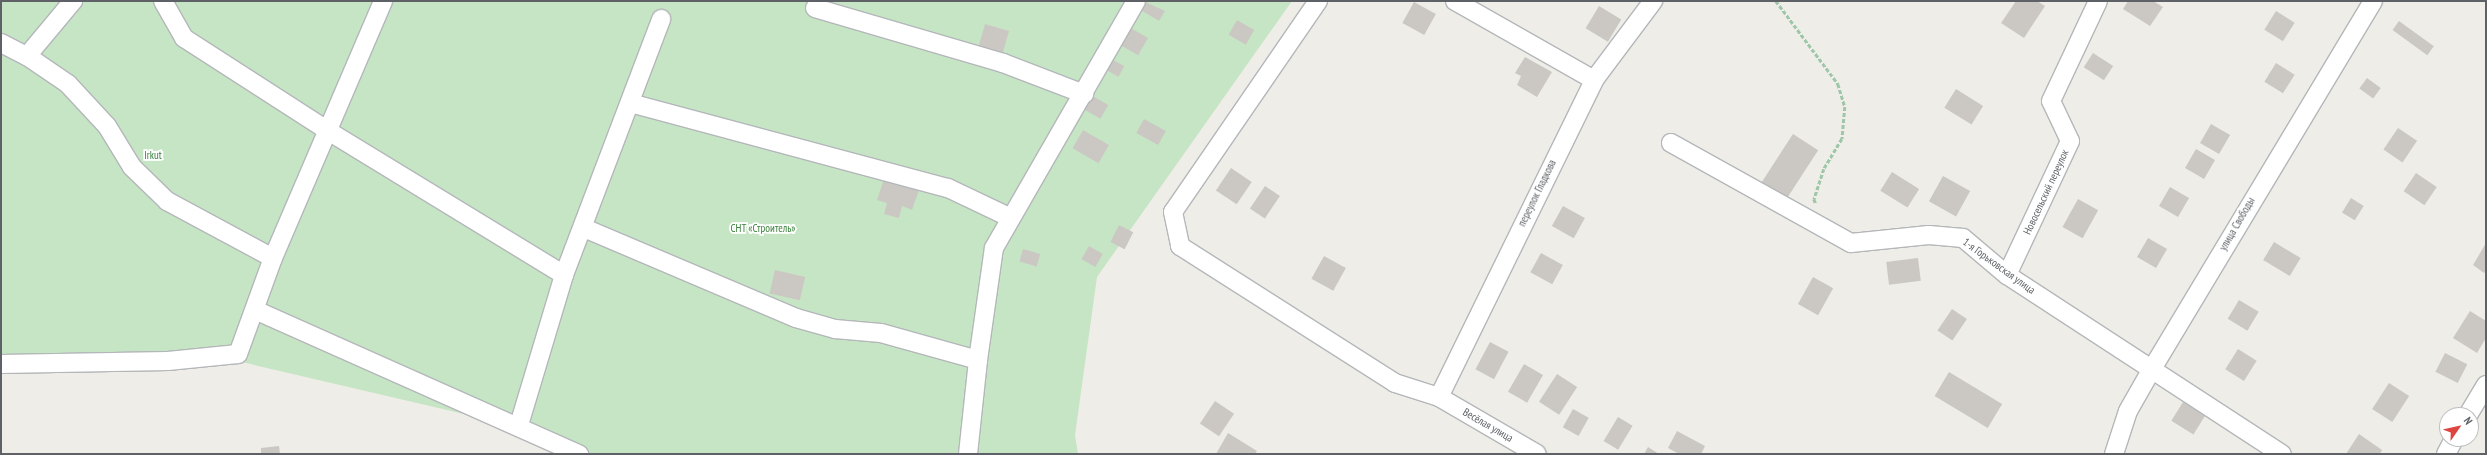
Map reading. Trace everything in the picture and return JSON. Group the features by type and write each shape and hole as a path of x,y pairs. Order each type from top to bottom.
{"street":[{"path":"27,56 73,1"},
{"path":"163,1 184,38 330,132 564,275"},
{"path":"1,364 168,361 238,354 273,258 330,132 383,1"},
{"path":"968,454 978,360 994,248 1009,217 1084,94 1136,1"},
{"name":"Весёлая улица","path":"1318,1 1173,212 1180,246 1395,383 1439,397 1537,454"},
{"path":"1455,1 1594,80"},
{"name":"переулок Гладкова","path":"1439,397 1594,80 1654,1"},
{"name":"Новосельский переулок","path":"2007,275 2070,141 2051,101 2098,1"},
{"name":"улица Свободы","path":"2114,454 2128,411 2152,369 2373,1"},
{"path":"815,8 1003,63 1084,94"},
{"path":"518,425 564,275 584,228 661,19"},
{"path":"1,43 27,56 68,84 107,126 132,168 167,201 273,258"},
{"path":"630,103 948,188 1009,217"},
{"name":"1-я Горьковская улица","path":"1672,143 1851,244 1929,235 1963,238 2007,275 2282,454"},
{"path":"584,228 796,318 835,330 881,333 978,360"},
{"path":"254,310 518,425 579,454"},
{"path":"2473,407 2486,385"}],"path":[{"path":"1776,1 1838,84 1845,108 1842,140 1824,169 1814,199 1818,211"}],"green space":[{"name":"СНТ «Строитель»","path":"1,1 1292,1 1097,277 1075,435 1078,454 568,454 507,424 233,360 1,364"}],"building":[{"path":"1143,1 1165,11 1159,21 1139,9"},
{"path":"2016,1 2037,1 2045,6 2024,38 2001,23"},
{"path":"2128,1 2153,1 2163,7 2150,26 2123,9"},
{"path":"1414,2 1436,14 1424,35 1402,23"},
{"path":"1599,6 1621,19 1608,42 1586,28"},
{"path":"2276,11 2295,23 2283,41 2264,30"},
{"path":"1237,20 1254,30 1246,45 1228,35"},
{"path":"2399,21 2434,46 2427,55 2393,30"},
{"path":"985,24 1009,31 1003,53 979,46"},
{"path":"1129,27 1148,38 1138,55 1119,44"},
{"path":"2093,53 2113,66 2104,80 2084,67"},
{"path":"1525,57 1552,72 1537,97 1517,85 1521,76 1515,73"},
{"path":"1111,59 1124,66 1119,77 1105,70"},
{"path":"2276,63 2295,75 2283,93 2264,82"},
{"path":"2367,78 2381,88 2373,99 2359,89"},
{"path":"1956,89 1983,106 1971,125 1944,108"},
{"path":"1091,95 1108,105 1100,119 1083,109"},
{"path":"1144,119 1166,131 1158,145 1136,133"},
{"path":"2211,124 2230,135 2219,154 2200,143"},
{"path":"2398,128 2417,141 2403,162 2383,150"},
{"path":"1083,130 1109,145 1098,163 1072,148"},
{"path":"1793,134 1818,150 1786,200 1761,183"},
{"path":"2196,149 2215,160 2204,179 2185,168"},
{"path":"1231,168 1252,182 1237,204 1216,190"},
{"path":"1892,172 1919,189 1907,208 1880,191"},
{"path":"2416,173 2437,187 2424,205 2404,191"},
{"path":"1943,176 1970,191 1956,216 1929,201"},
{"path":"884,179 919,190 912,210 902,206 899,218 884,214 887,203 877,200"},
{"path":"1265,186 1280,196 1265,218 1250,208"},
{"path":"2170,187 2189,198 2178,217 2159,206"},
{"path":"2351,198 2364,206 2355,220 2342,212"},
{"path":"2078,199 2098,210 2083,238 2062,227"},
{"path":"1563,206 1585,218 1574,238 1552,226"},
{"path":"1119,225 1133,232 1125,249 1110,242"},
{"path":"2148,238 2167,249 2156,268 2137,257"},
{"path":"2274,242 2301,258 2290,276 2263,260"},
{"path":"2486,243 2486,270 2484,273 2473,265"},
{"path":"1089,246 1103,254 1095,267 1082,259"},
{"path":"1023,249 1040,254 1037,266 1019,261"},
{"path":"1541,253 1563,265 1552,284 1530,272"},
{"path":"1324,256 1346,268 1333,291 1311,279"},
{"path":"1918,258 1921,281 1889,285 1886,262"},
{"path":"775,270 805,277 800,300 770,293"},
{"path":"1813,277 1833,288 1818,315 1798,304"},
{"path":"2239,300 2259,312 2247,331 2228,319"},
{"path":"1952,309 1967,319 1952,341 1937,331"},
{"path":"2470,311 2486,321 2486,338 2477,353 2453,338"},
{"path":"1490,342 1509,352 1494,379 1475,369"},
{"path":"2238,349 2257,361 2244,381 2225,369"},
{"path":"2445,353 2467,364 2458,383 2435,372"},
{"path":"1524,364 1543,375 1527,403 1508,392"},
{"path":"1949,372 2002,404 1988,428 1935,396"},
{"path":"1557,374 1577,387 1559,415 1539,402"},
{"path":"2389,383 2409,396 2392,422 2372,409"},
{"path":"1215,401 1234,414 1219,436 1200,423"},
{"path":"2183,402 2205,416 2193,434 2171,421"},
{"path":"1573,409 1589,418 1579,436 1563,427"},
{"path":"1618,417 1633,426 1618,450 1604,441"},
{"path":"1677,431 1705,446 1701,454 1679,454 1668,448"},
{"path":"1228,433 1257,451 1255,454 1216,454"},
{"path":"2359,434 2382,450 2380,454 2346,454"},
{"path":"279,446 280,454 261,454 261,448"},
{"path":"1648,447 1659,454 1644,454"}],"park label":[{"name":"Irkut","path":"153,155"}]}
